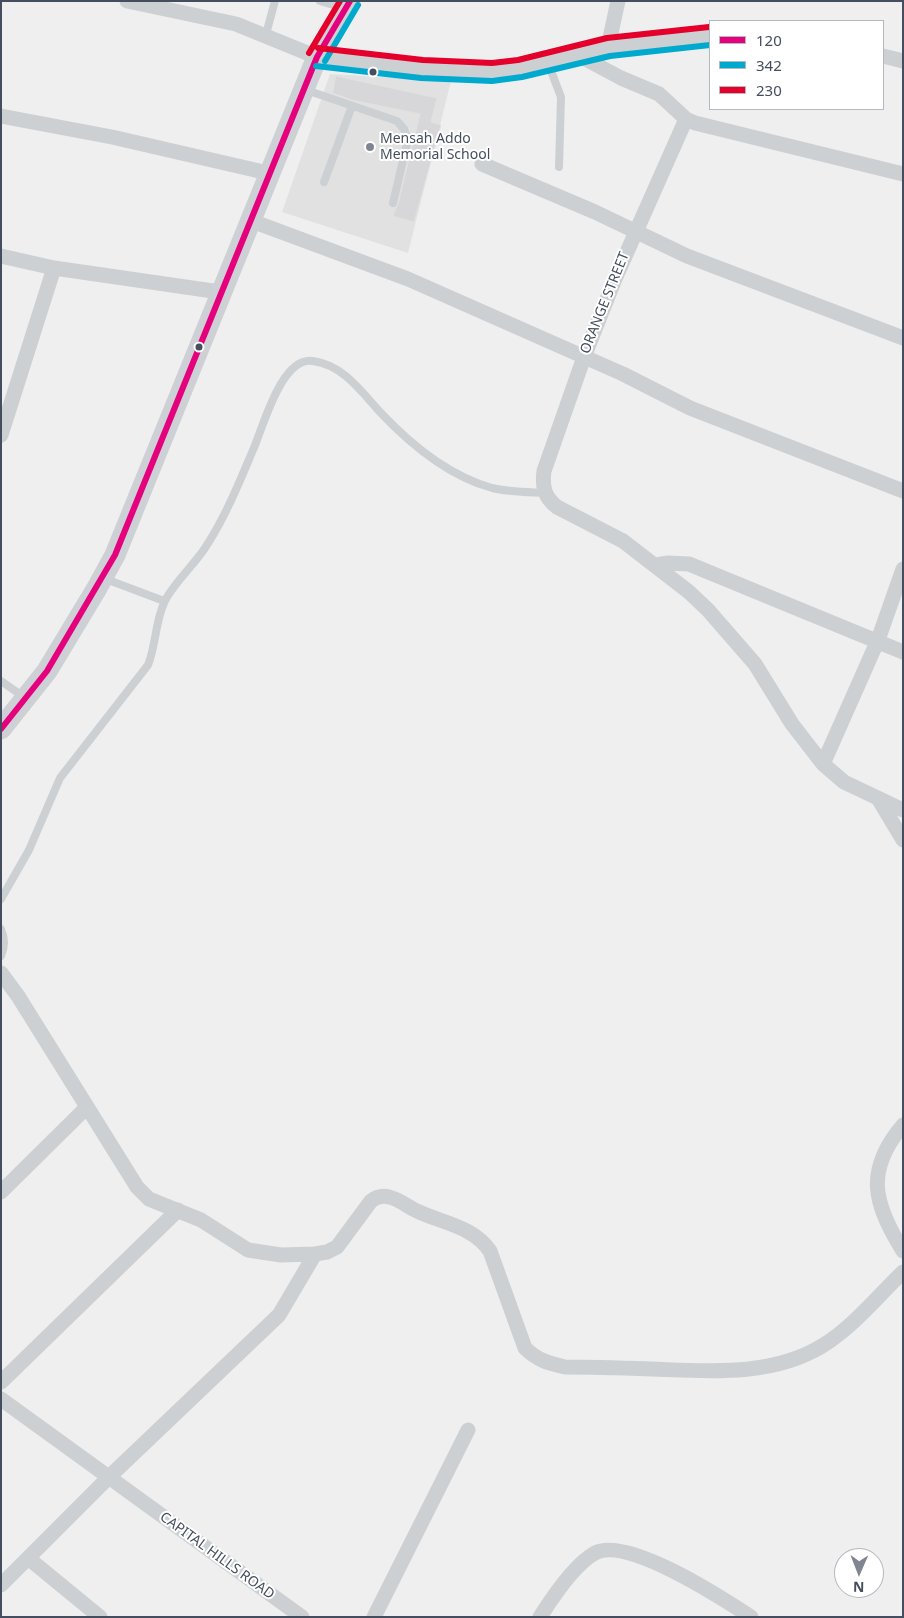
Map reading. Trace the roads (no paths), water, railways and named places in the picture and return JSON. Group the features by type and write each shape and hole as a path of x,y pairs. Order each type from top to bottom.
{"main road":[{"path":"1,728 47,671 103,578 118,546 317,56 348,5"}],"street":[{"path":"127,1 236,24 266,34 317,56 458,72 520,69 608,47 709,36"},
{"path":"608,47 618,1"},
{"path":"578,55 621,78 659,94 686,119 750,138 903,174"},
{"path":"884,56 903,61"},
{"path":"1,116 112,138 268,173"},
{"name":"ORANGE STREET","path":"545,493 543,483 544,471 584,357 635,231 686,119"},
{"path":"482,164 696,259 903,338"},
{"path":"249,220 408,279 623,374 690,408 903,491"},
{"path":"1,256 54,268 220,292"},
{"path":"1,435 54,268"},
{"path":"545,493 550,502 557,507 604,529 656,565 708,610 755,664 792,724 823,764 844,782 903,810"},
{"path":"656,565 668,563 689,564 878,640 903,652"},
{"path":"823,764 878,640 903,569"},
{"path":"879,800 903,840"},
{"path":"1,973 28,1012 142,1194 157,1203 201,1220 248,1250 281,1255 315,1254 327,1252 337,1247 374,1198 386,1196 393,1198 416,1210 463,1229 485,1244 490,1251 523,1343 535,1358 565,1367 715,1371 756,1368 789,1360 821,1347 844,1330 903,1272"},
{"path":"1,1192 86,1107"},
{"path":"903,1125 883,1154 876,1189 881,1209 903,1251"},
{"path":"1,1382 178,1210"},
{"path":"1,1585 109,1477 279,1315 315,1254"},
{"name":"CAPITAL HILLS ROAD","path":"1,1399 302,1617"},
{"path":"374,1617 468,1430"},
{"path":"540,1617 556,1591 582,1564 595,1553 610,1549 644,1557 674,1571 751,1617"},
{"path":"28,1558 100,1617"}],"lane":[{"path":"266,34 275,1"},
{"path":"320,1 348,5"},
{"path":"548,63 561,98 558,167"},
{"path":"303,89 397,122 404,129 408,139 393,203"},
{"path":"324,182 352,106"},
{"path":"1,899 29,850 60,778 148,665 154,651 159,616 164,601 204,549 224,517 265,424 275,392 291,368 311,360 335,367 363,391 405,436 434,461 479,484 493,488 545,493"},
{"path":"103,578 164,601"},
{"path":"1,681 25,699"},
{"path":"1,929 4,936 4,950 1,956"}],"place":[{"name":"Mensah Addo Memorial School","path":"370,147"}]}
